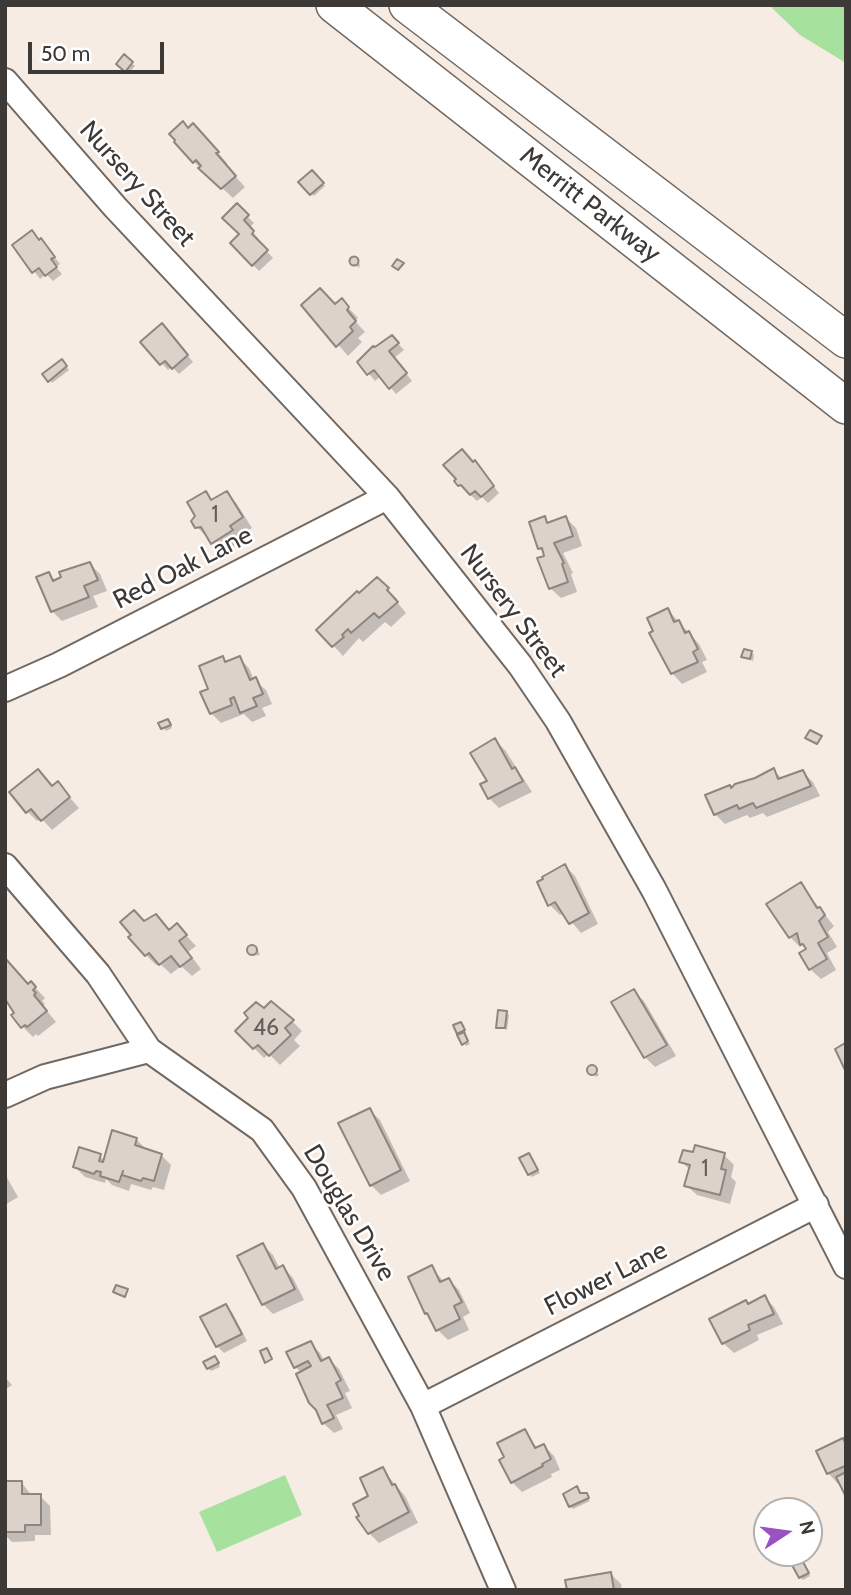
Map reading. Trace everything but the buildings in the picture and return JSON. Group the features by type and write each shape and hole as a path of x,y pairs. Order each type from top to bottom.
{"highway":[{"name":"Merritt Parkway","path":"334,5 846,406"},
{"name":"Merritt Parkway","path":"407,5 846,340"}],"street":[{"name":"Nursery Street","path":"5,81 115,207 387,497 520,665 558,721 654,890 846,1266"},
{"name":"Red Oak Lane","path":"5,689 60,665 387,497"},
{"name":"Douglas Drive","path":"5,866 98,974 149,1050 261,1130 304,1188 423,1406 503,1590"},
{"path":"5,1095 46,1077 149,1050"},
{"name":"Flower Lane","path":"423,1406 816,1205"}],"green space":[{"path":"769,5 846,5 846,63 800,35"},
{"path":"285,1475 302,1515 217,1552 199,1512"}]}
